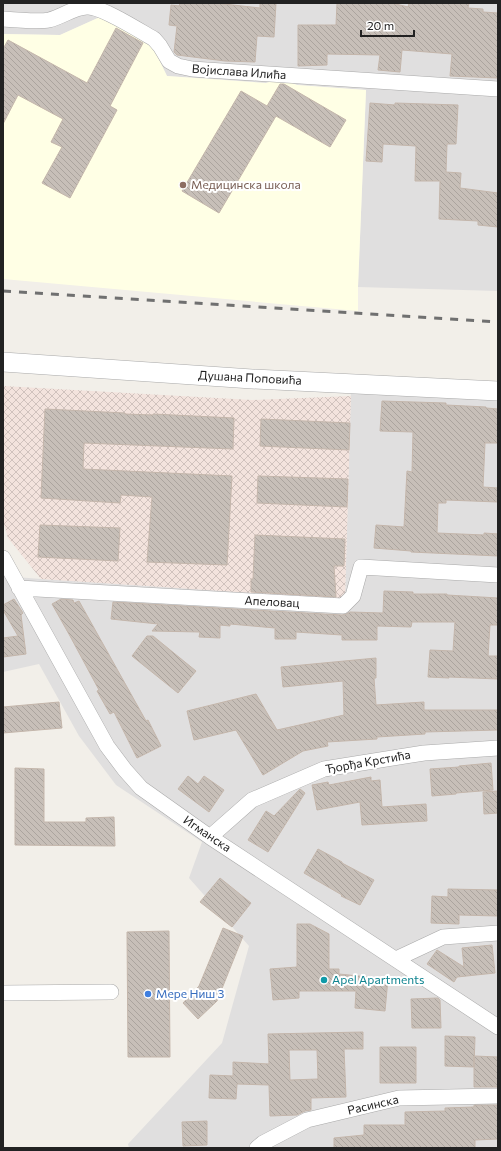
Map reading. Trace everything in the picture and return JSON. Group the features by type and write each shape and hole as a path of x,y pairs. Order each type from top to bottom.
{"street":[{"name":"Војислава Илића","path":"3,19 47,21 78,8 88,6 100,10 154,38 169,61 178,66 192,69 498,89"},
{"name":"Душана Поповића","path":"3,362 252,379 498,391"},
{"name":"Игманска","path":"3,558 106,746 141,788 210,836 498,1027"},
{"name":"Апеловац","path":"19,588 343,606 353,596 361,567 498,575"},
{"name":"Ђорђа Крстића","path":"210,836 252,800 324,769 424,753 498,748"},
{"path":"396,960 443,937 498,933"},
{"path":"3,993 111,992"},
{"name":"Расинска","path":"257,1148 263,1143 307,1120 399,1098 498,1096"}],"shaded area":[{"path":"3,3 498,3 498,291 358,287 366,90 297,85 281,79 266,83 167,76 151,45 100,17 60,35 3,34"},
{"name":"Медицинска школа","path":"100,17 152,45 167,76 266,83 281,79 297,85 366,90 358,311 3,279 3,34 60,35"},
{"path":"3,386 252,400 351,396 345,599 41,579 8,538 3,521"},
{"path":"351,386 498,392 498,1148 129,1148 128,1144 222,1043 249,946 189,878 202,842 116,785 79,736 39,664 3,672 3,576 345,598"}],"building":[{"path":"180,3 215,3 260,8 260,3 276,3 274,37 257,36 255,62 225,61 177,55 174,52 177,26 169,25 171,5 179,6"},
{"path":"337,3 392,3 408,7 409,3 469,3 468,8 483,9 483,12 498,13 498,78 450,76 452,54 402,50 400,72 378,70 380,55 327,54 327,65 298,66 298,25 336,25"},
{"path":"116,28 143,43 110,106 117,110 70,198 42,183 62,147 51,142 63,119 18,95 3,124 3,49 8,40 87,83"},
{"path":"280,84 284,84 346,120 330,147 276,116 219,213 182,191 241,91 267,106"},
{"path":"370,103 395,105 395,103 458,105 456,144 447,144 446,172 461,173 460,188 498,193 498,227 478,225 478,221 439,219 440,181 415,181 416,146 383,144 382,162 366,161"},
{"path":"382,401 446,403 446,405 498,409 498,443 485,443 483,487 498,488 498,502 446,500 446,503 438,503 437,533 484,535 484,533 498,534 498,556 411,552 374,548 376,525 404,527 407,471 412,472 413,432 380,431"},
{"path":"45,409 234,418 233,449 84,443 83,469 232,476 227,565 147,562 152,497 121,495 120,503 41,498"},
{"path":"261,419 350,423 349,450 260,446"},
{"path":"258,476 348,479 347,507 257,503"},
{"path":"40,525 120,528 118,561 38,557"},
{"path":"255,535 345,539 344,566 334,566 336,597 251,592"},
{"path":"384,591 413,592 413,594 447,594 498,598 498,625 490,625 488,656 498,656 498,679 428,677 430,650 453,651 455,622 412,622 411,627 377,626 377,640 342,640 342,635 296,632 296,639 275,639 275,628 230,624 230,626 220,625 220,638 199,637 200,632 152,631 158,624 111,619 113,602 342,615 350,612 383,613"},
{"path":"14,599 23,613 21,615 26,654 3,657 3,638 18,636 3,610 3,605"},
{"path":"61,599 73,600 74,603 79,601 146,721 148,720 161,746 137,758 114,712 110,714 97,691 99,690 52,604"},
{"path":"147,636 153,636 196,671 178,693 132,656"},
{"path":"376,658 376,678 374,678 376,705 424,702 424,710 498,710 498,730 425,732 425,734 377,737 377,739 327,742 328,746 303,751 263,775 236,730 194,740 187,711 256,694 277,730 344,715 343,681 283,687 281,667"},
{"path":"59,702 62,728 3,733 3,707"},
{"path":"491,763 493,790 432,796 430,769"},
{"path":"15,768 44,769 44,822 86,822 86,818 114,817 115,846 15,845"},
{"path":"188,776 198,784 204,776 224,790 209,812 178,789"},
{"path":"371,777 371,781 380,780 382,807 426,804 427,821 362,825 360,802 317,810 312,785 328,782 329,785"},
{"path":"300,789 305,793 268,852 248,840 266,811 274,816"},
{"path":"498,791 498,813 484,814 483,792"},
{"path":"318,849 374,880 360,905 341,896 342,895 304,873"},
{"path":"220,878 251,903 232,927 200,902"},
{"path":"448,889 498,890 498,916 459,915 459,924 431,923 432,896 448,897"},
{"path":"297,924 310,924 329,934 329,969 339,969 339,974 388,979 385,1011 355,1008 356,991 299,991 299,998 273,1000 270,969 297,967"},
{"path":"223,928 243,936 217,1001 198,1019 183,1003 199,986"},
{"name":"Мере Ниш 3","path":"169,931 170,1057 128,1057 127,932"},
{"path":"492,945 495,973 457,977 454,982 427,964 437,950 464,967 462,948"},
{"path":"438,998 440,1000 441,1028 412,1028 411,999"},
{"path":"363,1032 363,1049 344,1049 346,1097 311,1098 311,1110 297,1115 270,1116 269,1085 237,1084 236,1099 209,1098 210,1075 233,1076 233,1062 269,1064 268,1034","holes":["289,1050 317,1050 318,1079 290,1080"]},
{"path":"445,1036 475,1037 474,1067 445,1066"},
{"path":"380,1047 416,1047 416,1083 380,1083"},
{"path":"474,1056 498,1057 498,1087 474,1087"},
{"path":"474,1105 498,1105 498,1139 475,1140 475,1148 334,1148 334,1138 364,1135 364,1125 405,1125 405,1112 445,1111 445,1108 474,1107"},
{"path":"207,1121 207,1145 183,1146 182,1122"}],"railway":[{"path":"3,291 498,322"}],"place":[{"name":"Медицинска школа","path":"183,185"},
{"name":"Apel Apartments","path":"324,980"},
{"name":"Мере Ниш 3","path":"148,994"}]}
